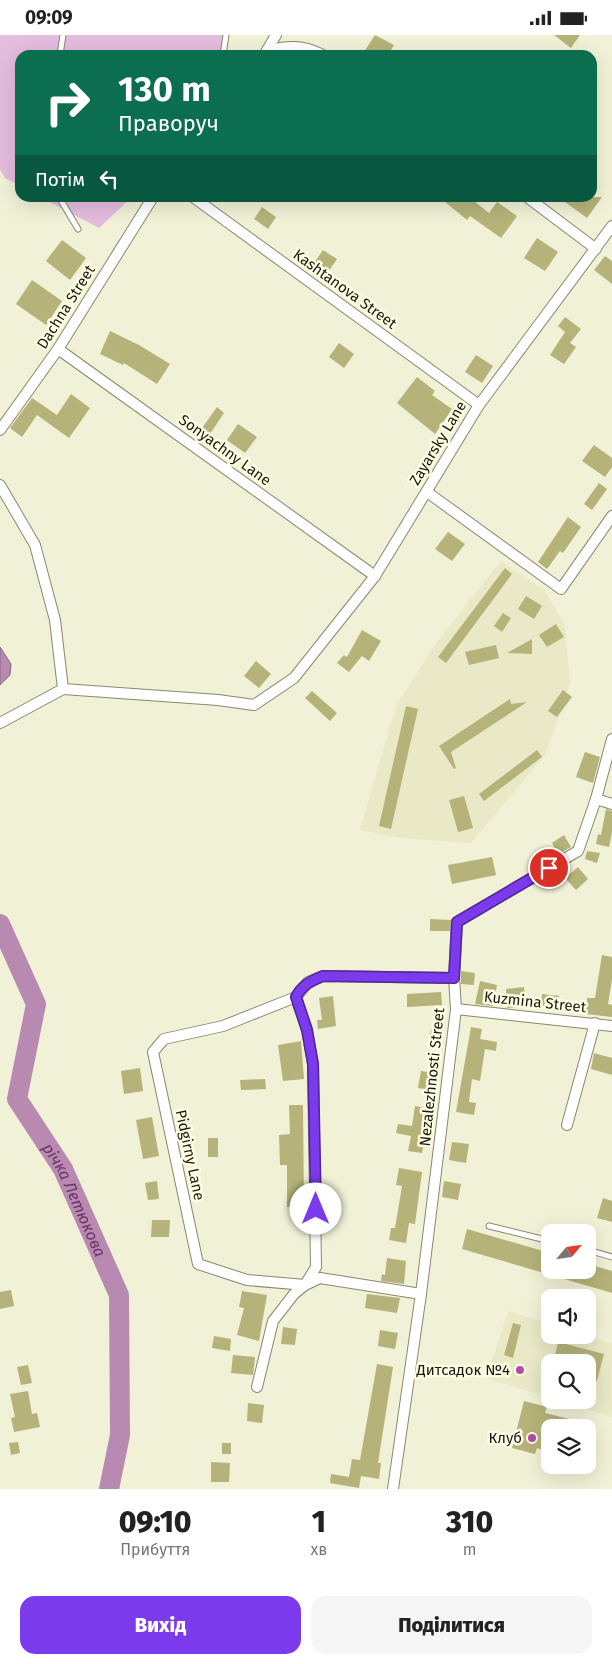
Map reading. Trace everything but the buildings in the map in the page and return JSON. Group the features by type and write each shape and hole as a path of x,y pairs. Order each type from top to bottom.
{"street":[{"path":"268,50 276,35"},
{"path":"274,50 286,45 298,46 309,50"},
{"name":"Dachna Street","path":"0,430 58,349 150,202"},
{"name":"Kashtanova Street","path":"200,202 479,405"},
{"path":"534,202 596,249"},
{"name":"Zayarsky Lane","path":"63,689 218,700 254,705 294,678 375,575 479,405 612,226"},
{"name":"Sonyachny Lane","path":"58,349 375,575"},
{"path":"0,485 36,545 55,620 63,689 0,723"},
{"path":"427,492 561,589 612,516"},
{"name":"Nezalezhnosti Street","path":"393,1489 421,1294 456,1009 454,978 457,922 578,851 596,799 612,739"},
{"path":"596,799 612,804"},
{"path":"257,1387 274,1321 294,1295 305,1285 316,1267 313,1064 307,1030 296,997 308,983 323,976 454,978"},
{"name":"Pidgirny Lane","path":"296,997 223,1026 164,1039 153,1052 198,1264 247,1280 305,1285"},
{"name":"Kuzmina Street","path":"456,1009 612,1026"},
{"path":"567,1125 595,1023"},
{"path":"305,1285 320,1278 421,1294"}],"lane":[{"path":"61,50 63,35"},
{"path":"224,50 226,35"},
{"path":"63,202 78,229"},
{"path":"489,1225 541,1239"},
{"path":"596,1252 612,1257"}],"shaded area":[{"path":"0,35 229,35 225,50 15,50 15,183 5,178 0,170"},
{"path":"50,202 127,202 99,228"},
{"path":"501,561 544,590 565,625 570,684 545,755 471,843 400,838 360,830 396,706 434,646"},
{"path":"0,647 11,664 10,675 0,685"},
{"name":"Дитсадок №4","path":"508,1311 541,1321 541,1344 596,1344 596,1339 612,1344 612,1417 586,1409 596,1409 596,1354 541,1354 541,1395 487,1378"}],"waterway":[{"name":"річка Летюкова","path":"0,924 36,1004 17,1099 63,1169 119,1295 120,1435 109,1489"}],"place":[{"name":"Дитсадок №4","path":"520,1370"},
{"name":"Клуб","path":"532,1438"}],"route":[{"path":"316,1209 313,1064 307,1030 296,997 299,990 308,983 323,976 361,979 454,978 457,922 549,868"}]}
